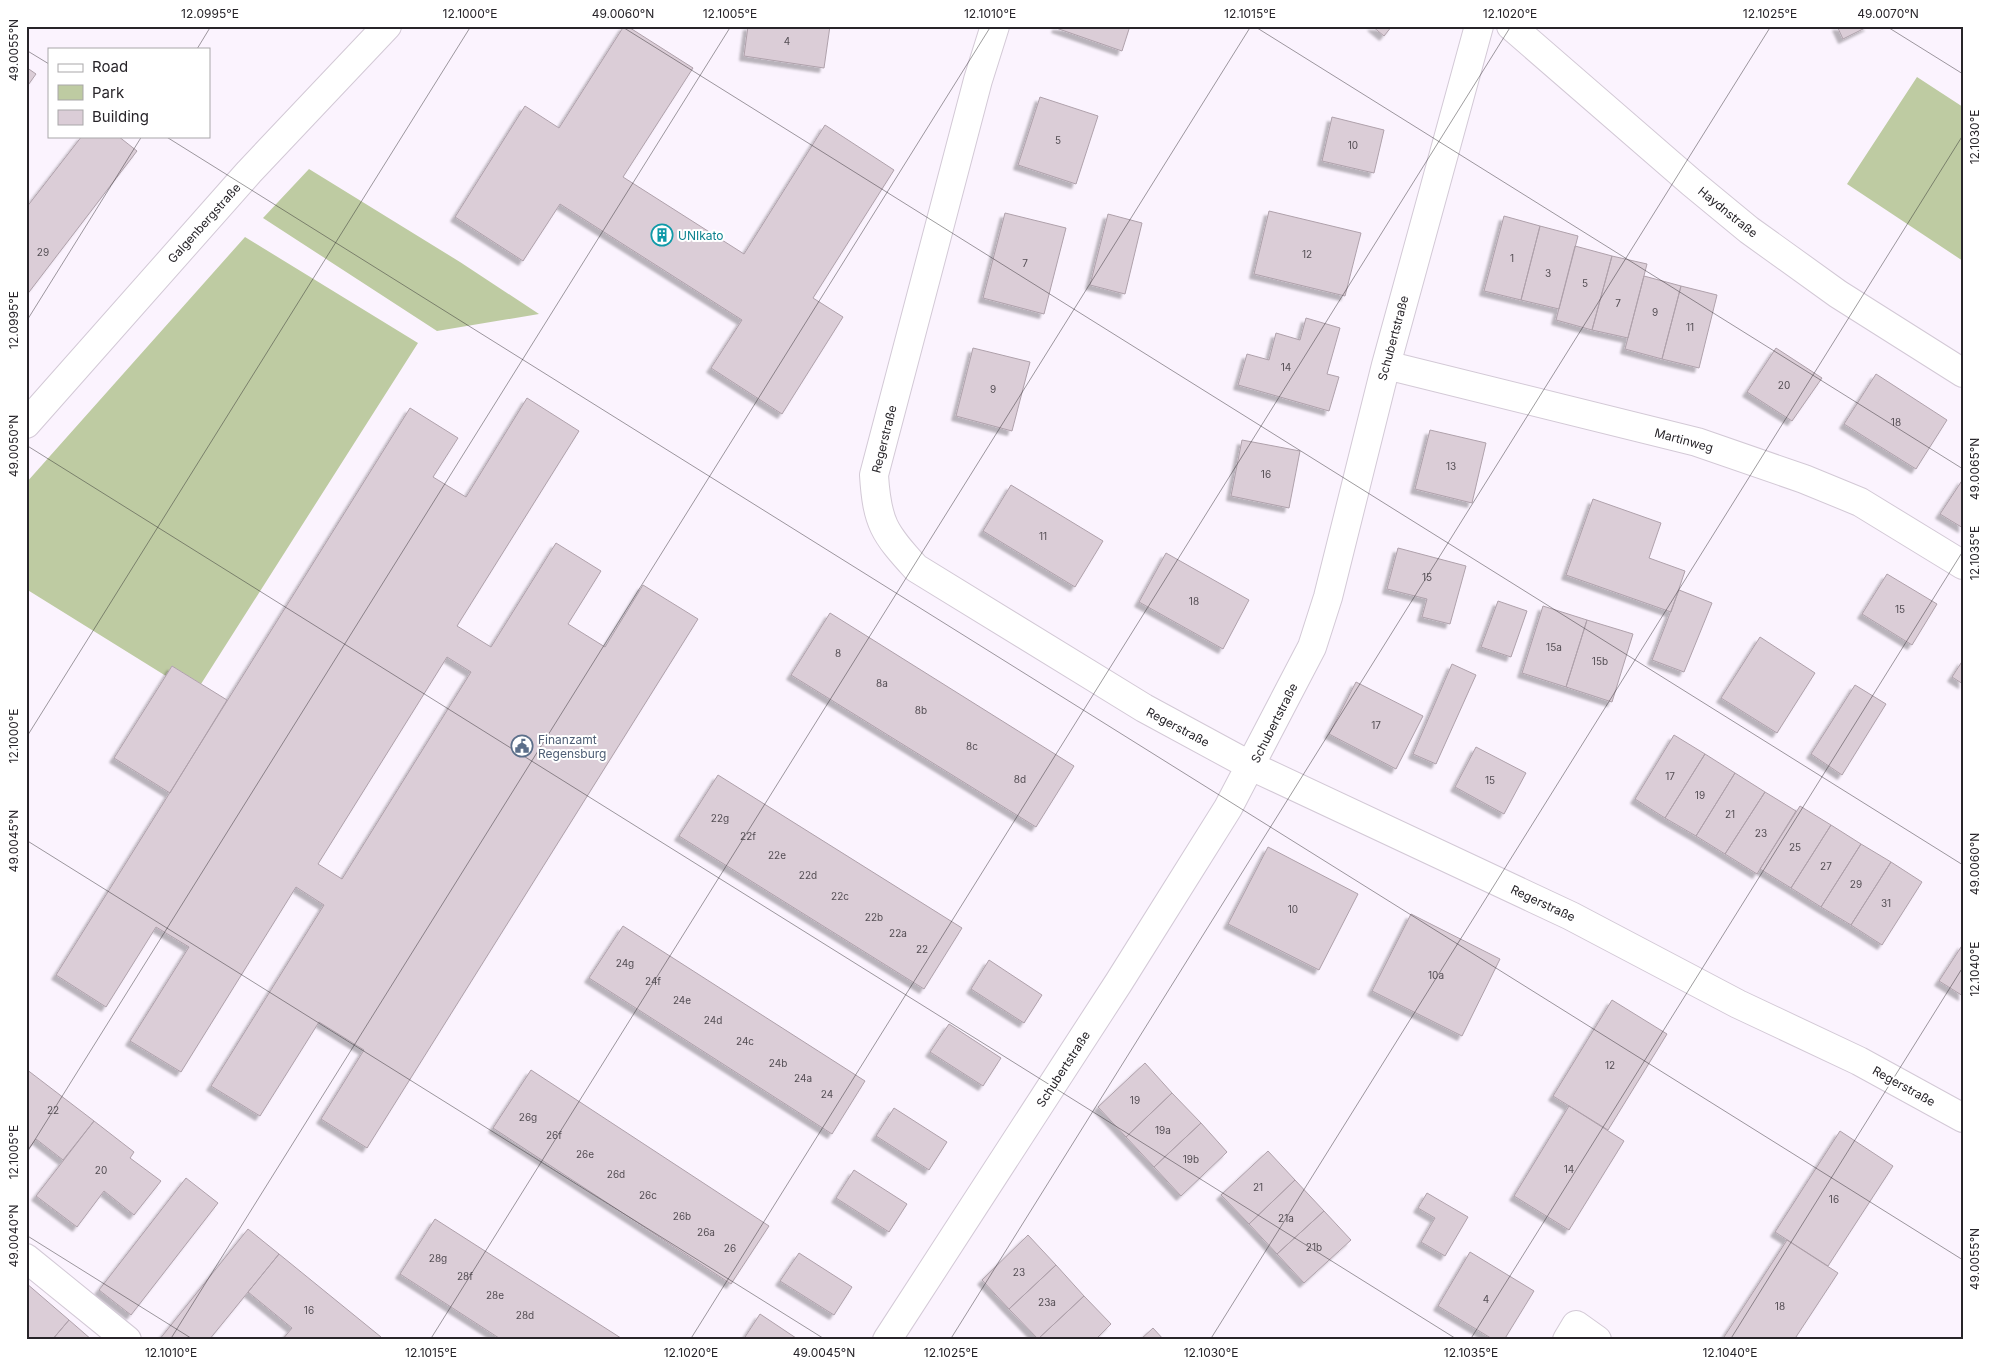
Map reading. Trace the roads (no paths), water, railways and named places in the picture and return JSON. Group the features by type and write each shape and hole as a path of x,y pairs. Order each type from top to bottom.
{"street":[{"name":"Galgenbergstraße","path":"26,424 249,172 387,26"},
{"name":"Regerstraße","path":"995,26 978,80 874,475 876,505 881,523 899,549 916,568 1144,708 1252,766 1571,916 1738,1004 1859,1060 1963,1118"},
{"name":"Schubertstraße","path":"887,1340 1120,982 1228,808 1252,766 1312,647 1328,597 1386,365 1479,26"},
{"name":"Haydnstraße","path":"1511,26 1749,230 1838,294 1963,373"},
{"name":"Martinweg","path":"1386,365 1698,442 1804,478 1860,502 1963,565"},
{"path":"26,1258 127,1340"}],"place":[{"name":"UNIkato","path":"662,235"},
{"name":"Finanzamt Regensburg","path":"522,746"}]}
